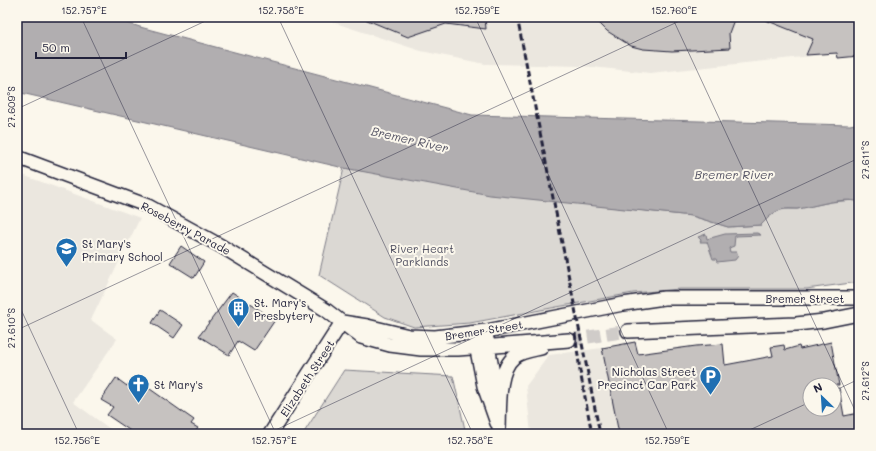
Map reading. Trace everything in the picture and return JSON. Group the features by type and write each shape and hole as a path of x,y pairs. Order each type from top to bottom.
{"street":[{"name":"Roseberry Parade","path":"17,157 148,206 221,246 342,322"},
{"name":"Bremer Street","path":"342,322 409,336 435,337 480,332 623,304 664,298 859,298"},
{"name":"Bremer Street","path":"628,331 796,324 824,321 859,314"},
{"name":"Bremer Street","path":"342,322 361,337 390,345 421,349 458,349 568,340 525,352 515,357 507,366 502,378 499,431"},
{"name":"Elizabeth Street","path":"270,434 342,322"},
{"path":"480,332 484,386 499,431"}],"shaded area":[{"path":"317,17 859,17 859,51 650,73 582,66 485,64 421,51"},
{"name":"St Mary's Primary School","path":"17,173 140,218 91,320 117,339 73,402 117,434 17,434"},
{"path":"602,348 619,434 531,434 526,386 549,355"}],"green space":[{"name":"River Heart Parklands","path":"344,168 527,198 692,216 728,227 761,225 771,215 781,209 797,209 831,202 855,200 859,202 859,282 806,289 680,289 633,293 470,323 414,327 385,317 319,275"},
{"path":"344,370 453,376 466,434 303,434"}],"water":[{"name":"Bremer River","path":"17,17 109,17 140,27 472,115 850,125 859,123 859,202 845,200 797,209 785,209 773,214 761,225 728,227 692,216 490,195 344,168 17,92"},
{"path":"757,233 761,235 735,236 734,246 729,248 730,252 736,252 738,256 735,260 717,262 716,259 713,259 707,242 700,242 701,240 698,237 706,234 707,239 725,234"}],"building":[{"path":"360,17 485,17 486,29 446,24 408,37"},
{"path":"593,17 735,17 729,33 730,48 672,51 643,49 631,46 607,31"},
{"path":"758,17 859,17 859,56 838,58 837,53 806,55 813,39"},
{"path":"181,246 204,262 194,278 170,263"},
{"name":"St. Mary's Presbytery","path":"232,292 275,320 254,351 238,341 229,355 199,336"},
{"path":"160,310 183,325 174,338 152,323"},
{"name":"Nicholas Street Precinct Car Park","path":"635,342 638,354 723,344 725,365 773,356 771,347 784,345 785,350 799,346 800,349 831,342 838,377 802,377 802,417 842,417 842,405 844,416 859,413 859,434 619,434 602,348"},
{"name":"St Mary's","path":"133,377 194,420 191,424 198,428 194,434 135,434 107,415 113,407 101,400 116,378 127,386"}],"tunnel":[{"path":"569,340 628,331"}],"railway":[{"path":"517,17 600,434"},
{"path":"575,333 580,371 592,434"}],"place":[{"name":"St Mary's Primary School","path":"66,268"},
{"name":"St. Mary's Presbytery","path":"238,328"},
{"name":"Nicholas Street Precinct Car Park","path":"711,396"},
{"name":"St Mary's","path":"139,404"}]}
